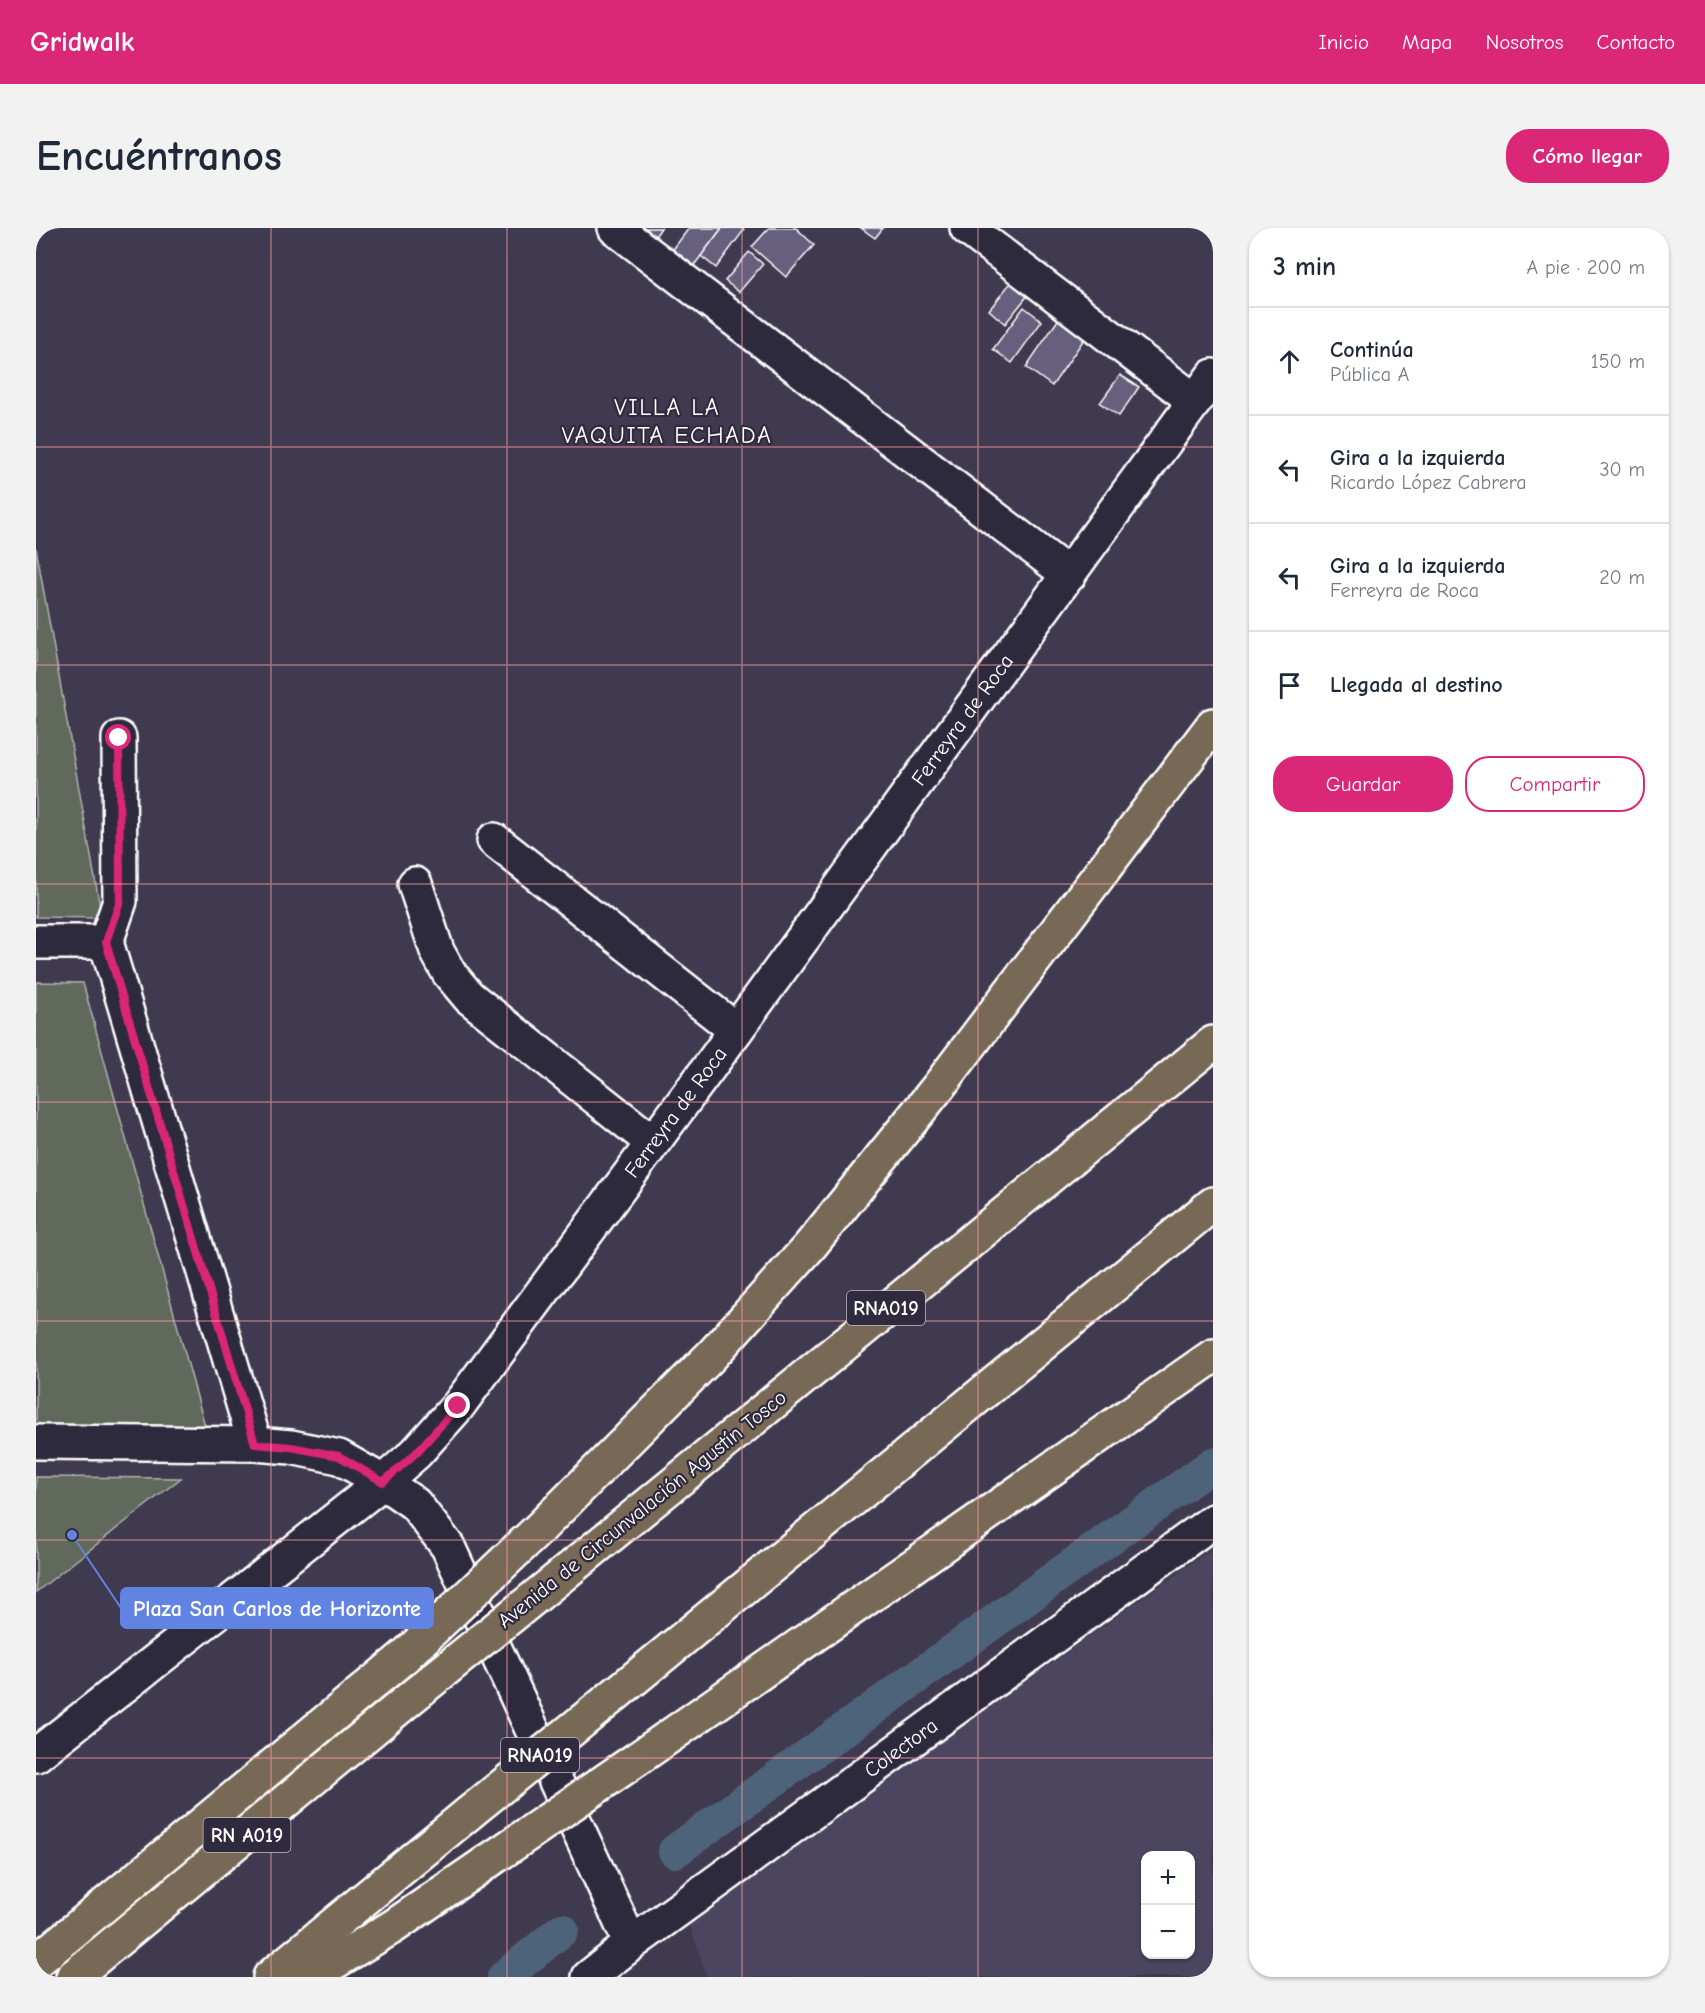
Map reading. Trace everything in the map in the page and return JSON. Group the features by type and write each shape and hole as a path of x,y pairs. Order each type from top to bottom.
{"highway":[{"path":"36,1962 405,1656 540,1528 712,1355 810,1246 939,1086 1213,725"},
{"name":"Avenida de Circunvalación Agustín Tosco","path":"73,1977 419,1691 1213,1043"},
{"name":"RNA019","path":"270,1977 1213,1204"},
{"path":"310,1977 394,1926 637,1759 1213,1356"}],"street":[{"path":"615,228 1070,575"},
{"path":"967,228 1204,388"},
{"name":"Ferreyra de Roca","path":"36,1755 383,1482 416,1453 458,1406 1070,575 1204,388"},
{"path":"119,738 120,901 106,942 255,1444"},
{"path":"494,840 736,1030"},
{"path":"415,884 437,951 448,973 469,997 652,1142"},
{"path":"36,942 106,942"},
{"path":"36,1442 255,1444 291,1447 339,1456 415,1504 448,1547 631,1944"},
{"name":"Colectora","path":"589,1977 631,1944 1213,1521"}],"shaded area":[{"path":"1213,1548 1213,1977 707,1977 689,1922"}],"green space":[{"path":"36,548 102,918 36,917"},
{"path":"36,982 83,983 205,1426 36,1426"},
{"path":"36,1477 181,1478 36,1592"}],"building":[{"path":"640,228 661,228 654,238"},
{"path":"689,228 722,228 692,268 671,252"},
{"path":"722,228 744,230 716,268 701,256"},
{"path":"769,228 796,228 814,245 786,277 752,247"},
{"path":"861,228 883,228 875,238"},
{"path":"749,252 763,264 739,292 725,281"},
{"path":"1016,276 1032,290 1005,324 989,310"},
{"path":"1024,307 1042,321 1012,363 993,349"},
{"path":"1064,311 1091,329 1052,386 1026,367"},
{"path":"1120,375 1139,387 1119,416 1100,403"}],"waterway":[{"path":"675,1851 1213,1464"},
{"path":"504,1977 562,1930"}],"place":[{"name":"Plaza San Carlos de Horizonte","path":"72,1535"}],"district":[{"name":"VILLA LA VAQUITA ECHADA","path":"667,421"}],"route":[{"path":"119,738 120,901 106,942 255,1444 291,1447 339,1456 383,1482 416,1453 458,1406"}]}
